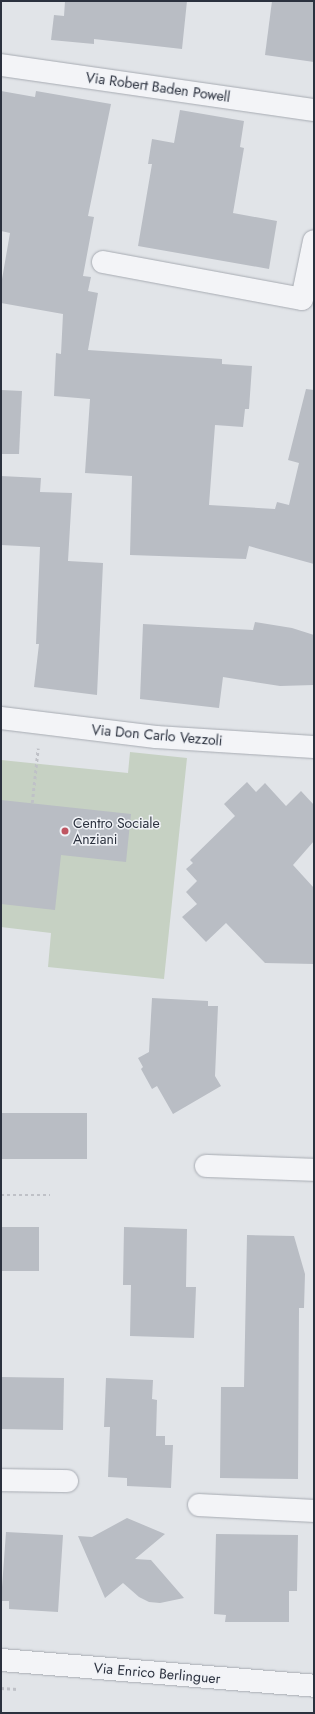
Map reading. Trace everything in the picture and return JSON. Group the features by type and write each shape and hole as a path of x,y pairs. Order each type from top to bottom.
{"street":[{"name":"Via Robert Baden Powell","path":"1,65 314,110"},
{"path":"103,262 302,299 313,251"},
{"name":"Via Don Carlo Vezzoli","path":"1,718 156,737 314,747"},
{"path":"206,1166 314,1170"},
{"path":"1,1480 67,1481"},
{"path":"199,1505 314,1511"},
{"name":"Via Enrico Berlinguer","path":"1,1660 314,1686"}],"path":[{"path":"32,803 40,723"},
{"path":"1,1195 50,1195"}],"green space":[{"path":"130,752 187,758 164,979 48,967 51,933 1,927 1,760 128,773"}],"building":[{"path":"65,1 187,1 182,49 94,39 94,44 51,40 54,15 64,16"},
{"path":"272,1 314,1 314,62 265,55"},
{"path":"1,91 35,97 36,91 111,104 88,216 94,217 83,276 91,277 88,291 98,293 88,350 222,359 222,364 252,366 249,409 245,409 243,427 215,425 209,505 275,509 277,502 289,505 299,463 288,460 306,389 314,390 314,564 249,546 246,559 130,555 132,476 85,473 90,399 54,396 56,353 61,354 63,314 1,303 1,285 10,233 1,231"},
{"path":"180,110 244,121 240,147 244,148 233,213 277,221 269,269 138,246 152,164 148,164 152,139 174,143"},
{"path":"1,390 22,391 19,454 1,454"},
{"path":"1,476 41,478 40,492 72,493 68,561 103,563 97,695 34,687 39,644 36,644 40,547 1,545"},
{"path":"255,622 292,628 314,635 314,685 280,686 223,677 219,708 140,699 143,624 253,630"},
{"path":"247,782 256,792 265,783 286,806 301,791 314,805 314,841 293,865 314,888 314,964 265,963 226,923 206,942 182,917 197,904 186,892 197,881 186,869 193,863 190,860 235,816 224,804"},
{"name":"Centro Sociale Anziani","path":"1,800 131,814 126,862 61,855 55,910 1,904"},
{"path":"152,998 208,1001 208,1006 218,1006 215,1076 221,1086 173,1114 157,1086 152,1089 141,1069 143,1067 138,1058 149,1052"},
{"path":"1,1113 87,1113 87,1159 1,1159"},
{"path":"1,1227 39,1227 39,1271 1,1271"},
{"path":"124,1227 187,1229 186,1287 196,1287 194,1338 130,1336 131,1285 123,1285"},
{"path":"247,1235 294,1236 305,1274 304,1308 299,1308 298,1479 220,1478 221,1387 244,1387"},
{"path":"1,1377 64,1378 63,1430 1,1429"},
{"path":"106,1378 153,1380 152,1399 157,1400 156,1436 165,1436 165,1445 173,1445 171,1488 127,1486 127,1478 108,1477 110,1427 104,1427"},
{"path":"127,1518 165,1534 135,1559 151,1560 184,1598 160,1603 149,1602 139,1597 123,1583 105,1598 78,1536 92,1537"},
{"path":"6,1532 63,1535 58,1612 9,1609 9,1601 1,1601"},
{"path":"216,1534 298,1535 297,1591 289,1591 289,1622 225,1622 226,1615 214,1614"}],"place":[{"name":"Centro Sociale Anziani","path":"65,831"}]}
